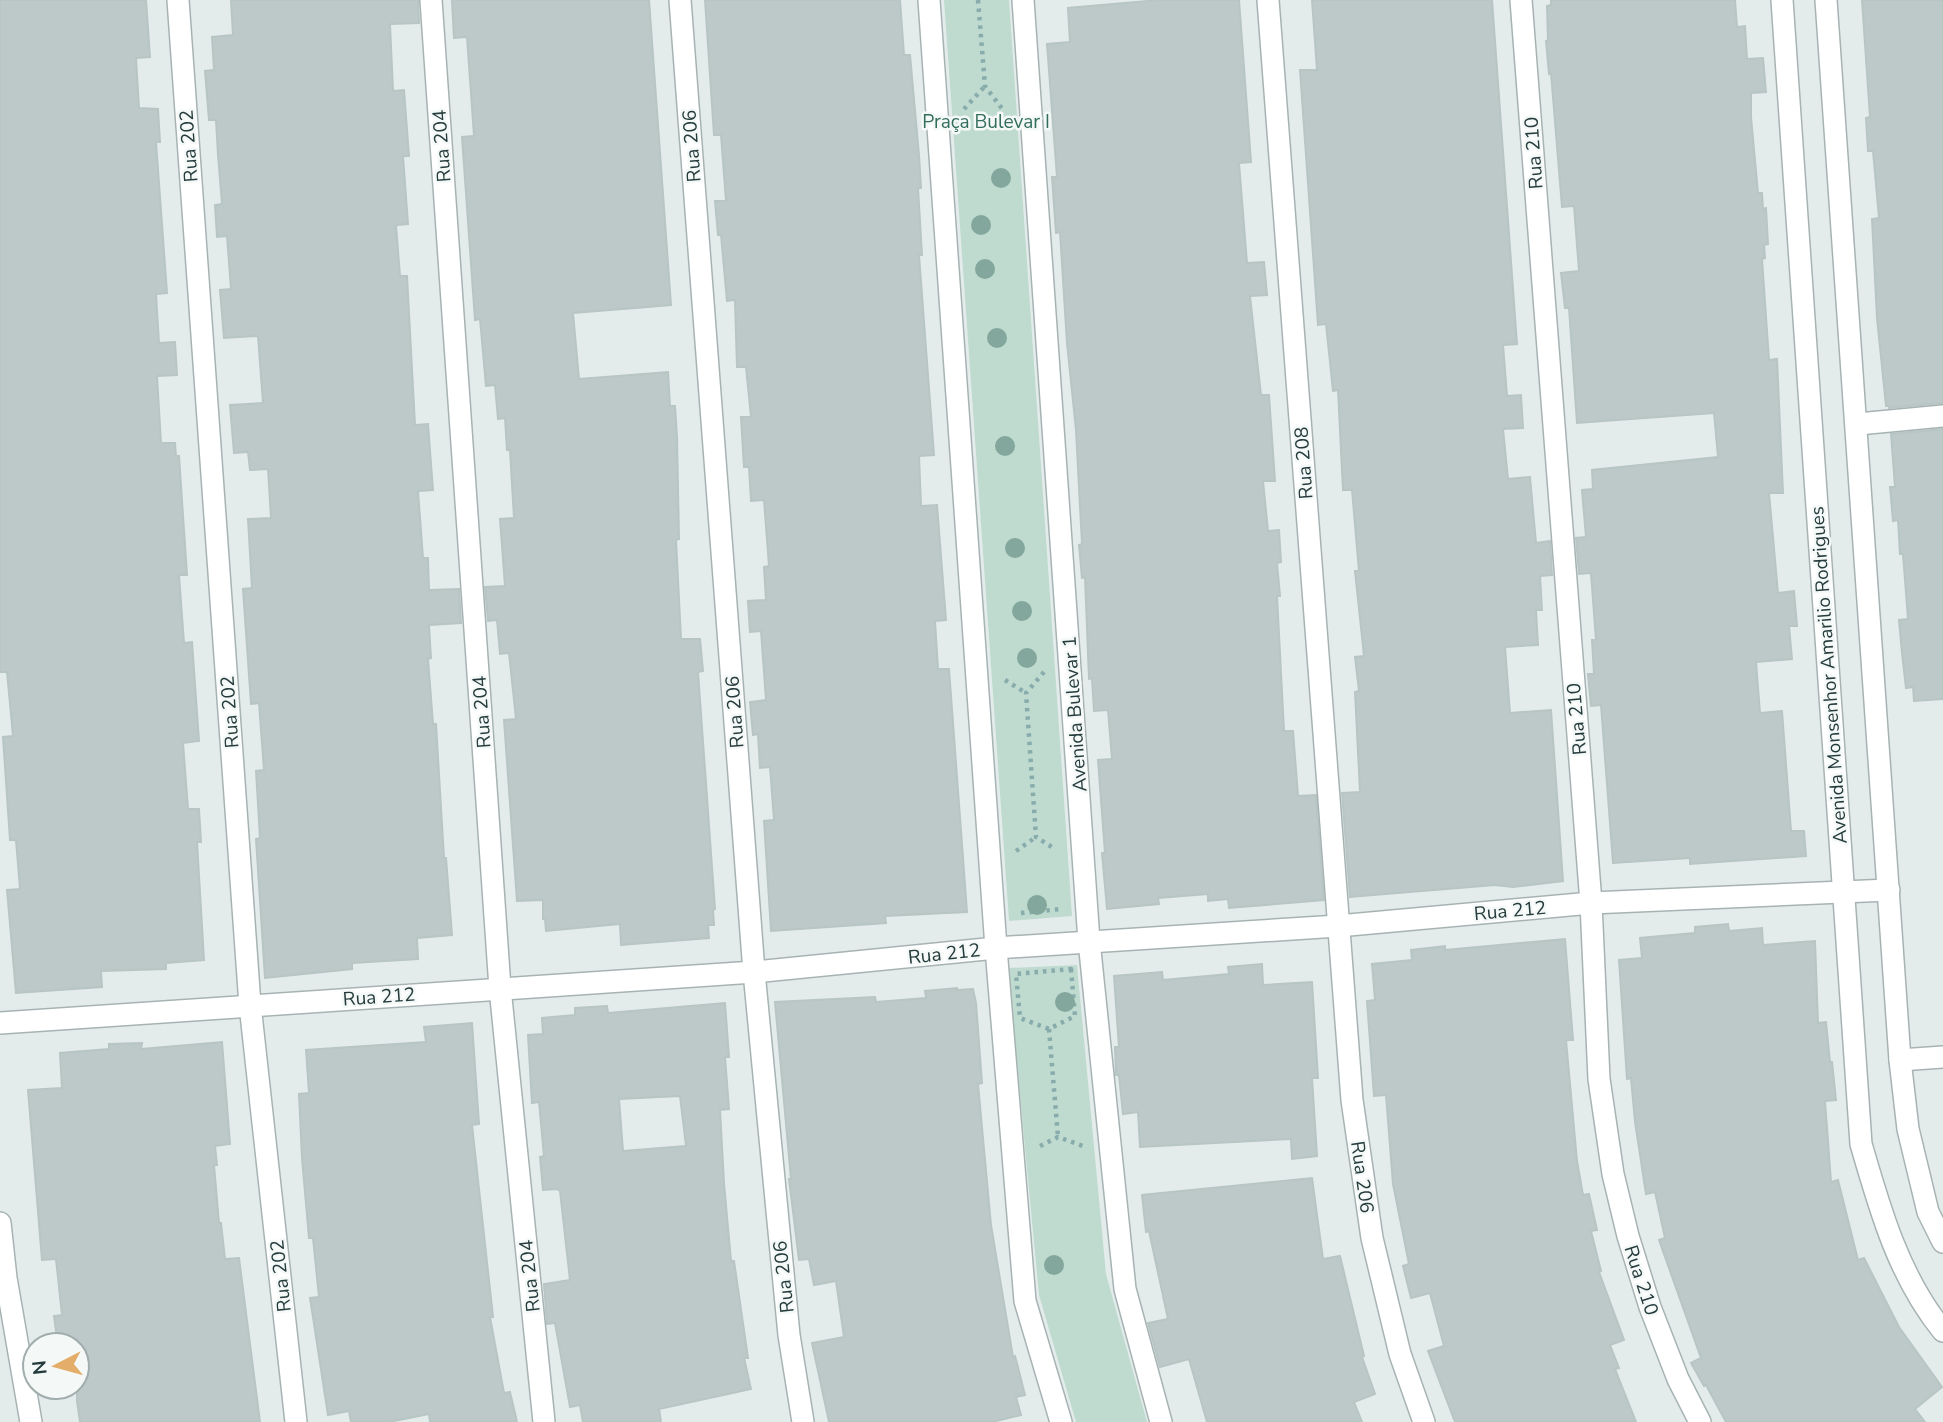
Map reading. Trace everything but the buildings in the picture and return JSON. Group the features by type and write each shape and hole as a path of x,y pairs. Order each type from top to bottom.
{"street":[{"name":"Rua 202","path":"178,0 250,1005 296,1422"},
{"name":"Rua 204","path":"431,0 500,988 544,1422"},
{"name":"Rua 206","path":"680,0 754,972 789,1335 803,1422"},
{"path":"929,0 996,948 1025,1301 1062,1422"},
{"name":"Avenida Bulevar 1","path":"1023,0 1089,941 1125,1289 1161,1422"},
{"name":"Rua 208","path":"1268,0 1338,926"},
{"name":"Rua 210","path":"1521,0 1591,903 1599,1079 1613,1174 1628,1236 1650,1307 1678,1379 1700,1422"},
{"name":"Avenida Monsenhor Amarilio Rodrigues","path":"1782,0 1861,1144 1884,1226 1927,1312 1943,1331"},
{"path":"1826,0 1858,424 1900,1060 1908,1129 1928,1212 1943,1242"},
{"path":"1858,424 1943,416"},
{"name":"Rua 212","path":"0,1023 754,972 996,948 1338,926 1591,903 1889,890"},
{"name":"Rua 206","path":"1338,926 1352,1100 1372,1238 1400,1354 1424,1422"},
{"path":"1900,1060 1943,1057"},
{"path":"0,1223 6,1278 31,1422"}],"path":[{"path":"978,0 985,86 1009,118"},
{"path":"1035,837 1026,693 1044,672"},
{"path":"1035,837 1062,853"},
{"path":"1011,855 1035,837"},
{"path":"1015,913 1066,909"},
{"path":"1071,969 1075,1016 1049,1028 1020,1018 1016,974 1071,969"},
{"path":"1049,1028 1058,1137"}],"green space":[{"name":"Praça Bulevar I","path":"944,0 1009,0 1072,916 1009,921"},
{"path":"1077,965 1106,1274 1147,1422 1076,1422 1039,1295 1008,968"}]}
